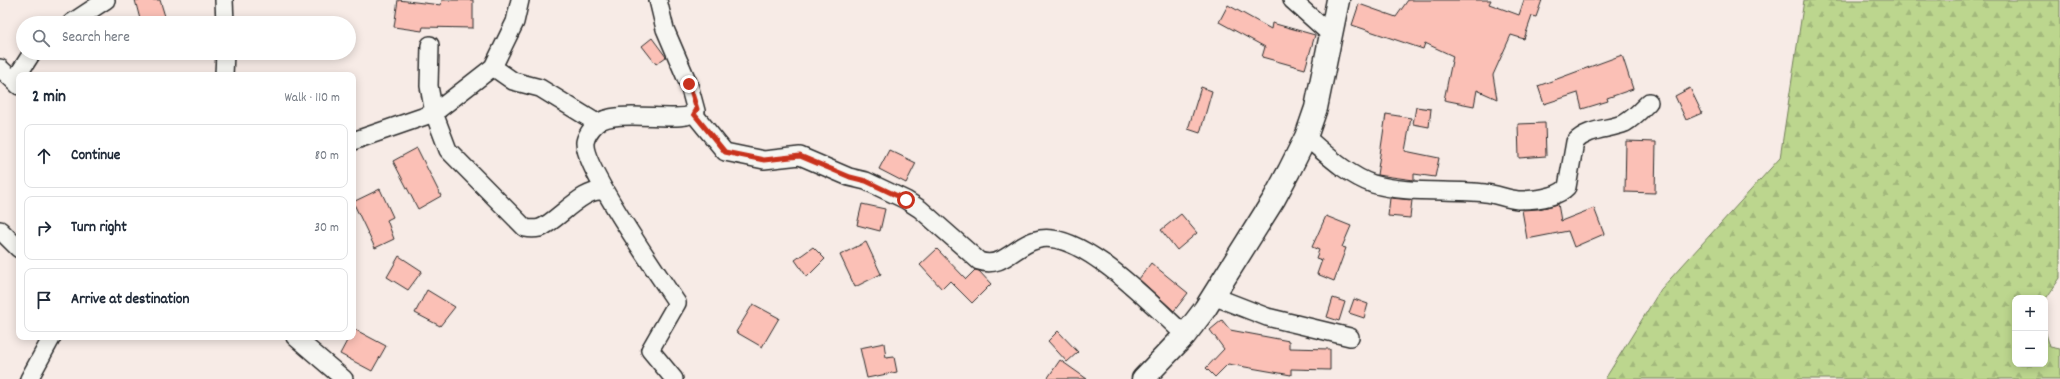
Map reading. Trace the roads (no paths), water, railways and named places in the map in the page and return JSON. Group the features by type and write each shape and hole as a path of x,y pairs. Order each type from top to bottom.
{"street":[{"path":"82,16 106,0"},
{"path":"224,0 225,16"},
{"path":"356,140 434,113 493,67 515,22 520,0"},
{"path":"658,0 665,29 689,84 697,109 694,114 680,117 656,115 607,118 597,123 586,142 587,152 605,192 677,303 650,350 674,379"},
{"path":"1292,0 1330,34"},
{"path":"1142,379 1185,335 1213,296 1274,199 1306,137 1316,108 1338,0"},
{"path":"430,46 429,86 434,113 448,150 525,228 533,229 542,227 578,200 597,191 605,192"},
{"path":"23,72 29,60"},
{"path":"224,72 225,60"},
{"path":"493,67 513,81 540,88 597,123"},
{"path":"0,68 16,83"},
{"path":"1306,137 1339,165 1355,176 1373,184 1415,190 1485,192 1517,200 1530,199 1559,194 1567,188 1575,142 1579,138 1588,132 1625,122 1635,116 1649,102"},
{"path":"694,114 725,152 764,160 800,156 850,177 866,181 906,200 920,209 979,261 988,264 997,263 1023,246 1035,240 1047,237 1074,245 1105,263 1185,335"},
{"path":"0,230 16,246"},
{"path":"1213,296 1267,317 1350,337"},
{"path":"29,379 50,340"},
{"path":"298,340 344,379"}]}
